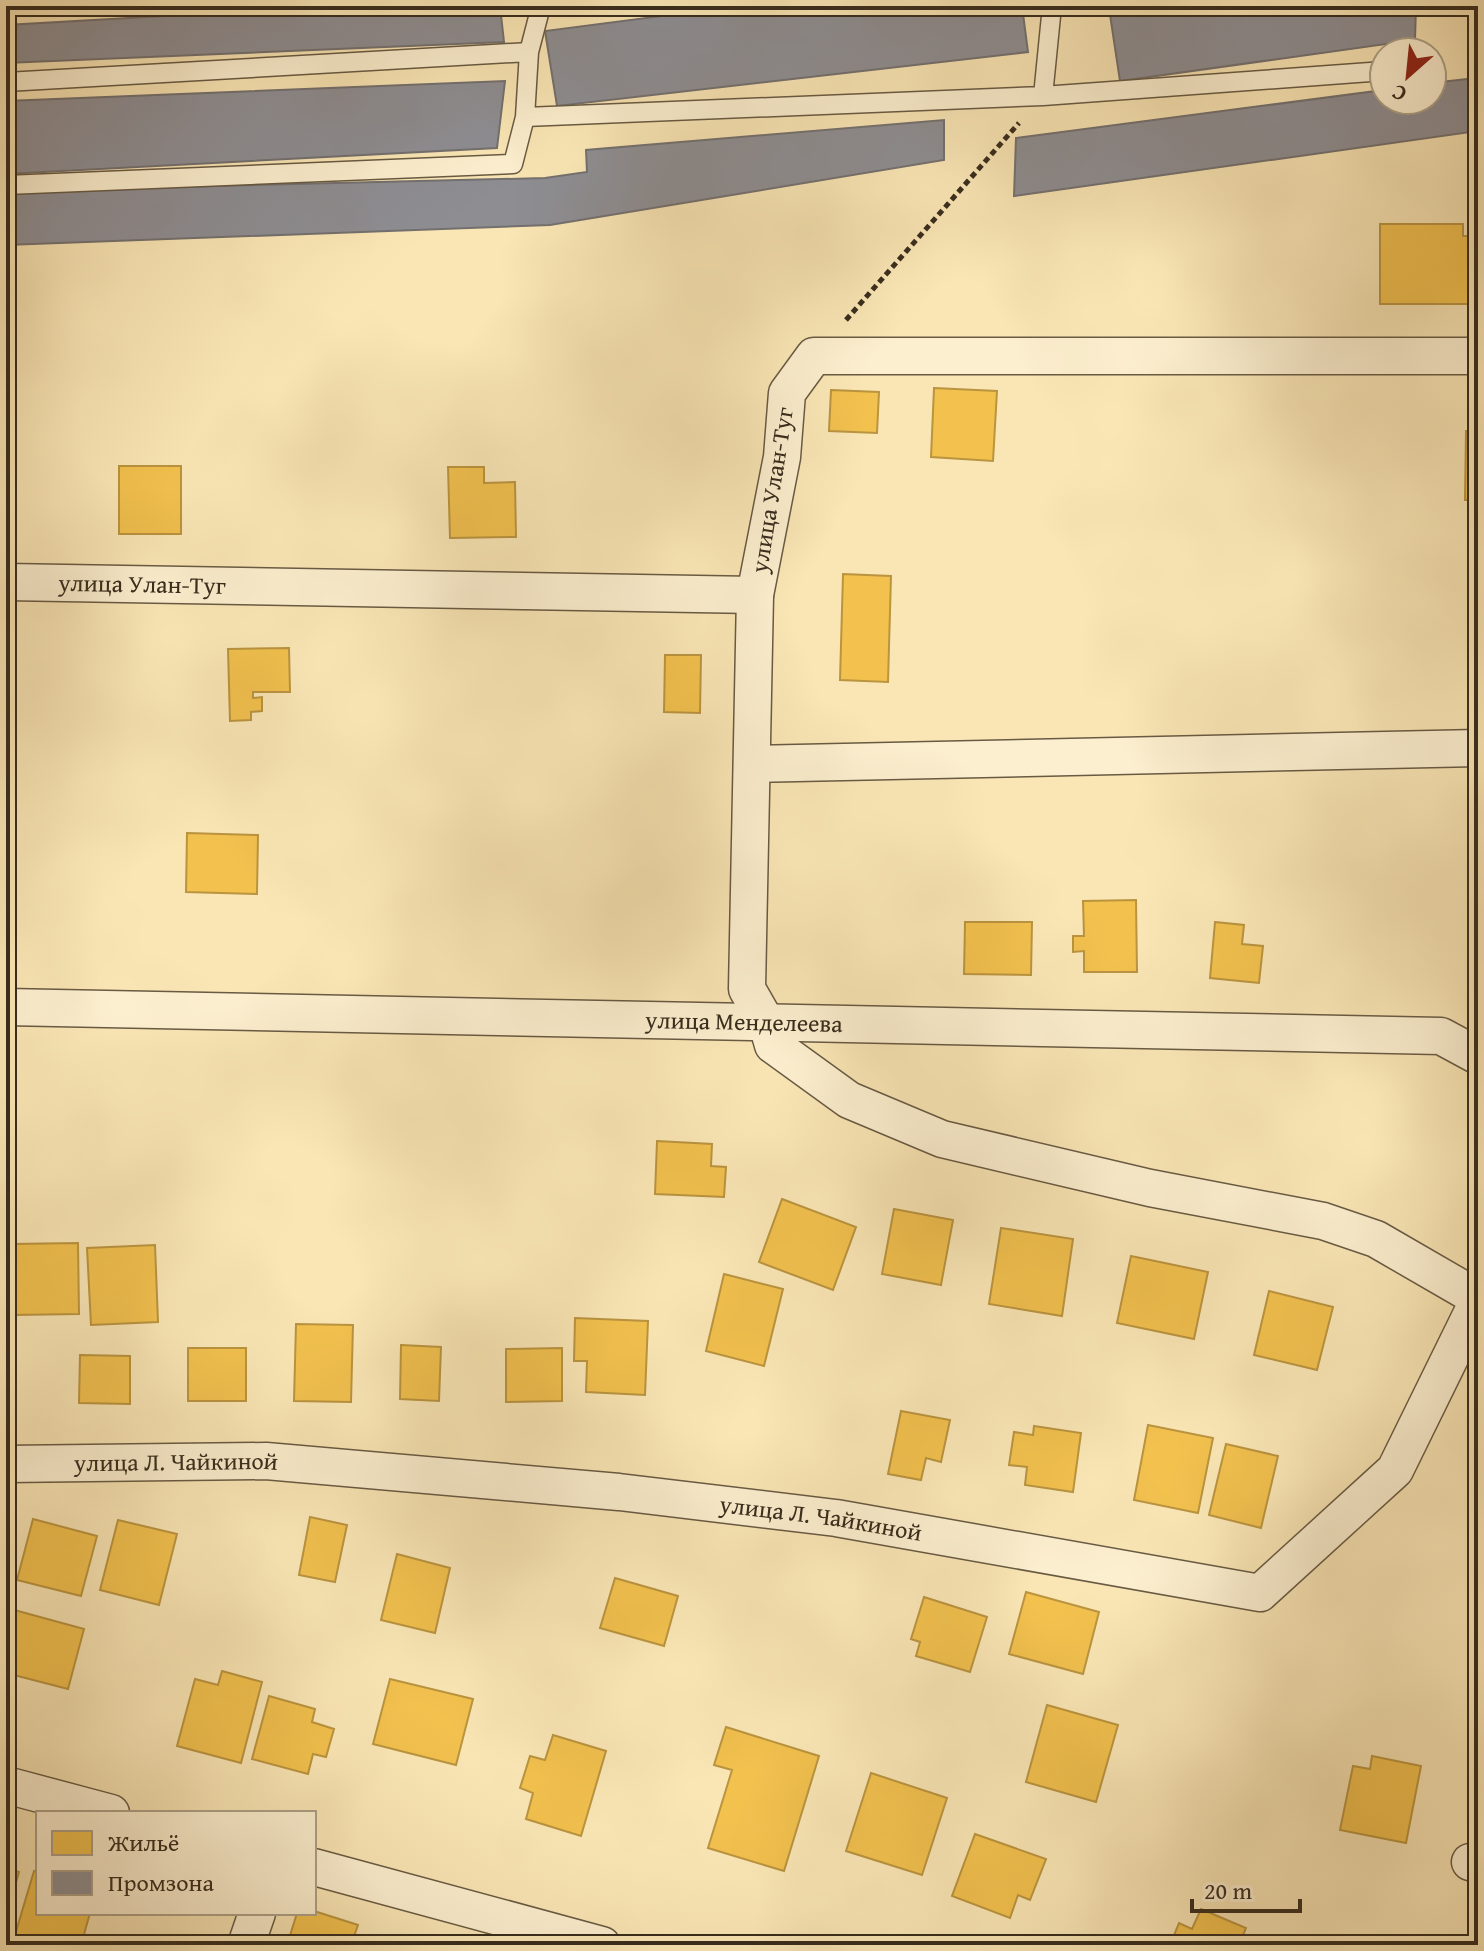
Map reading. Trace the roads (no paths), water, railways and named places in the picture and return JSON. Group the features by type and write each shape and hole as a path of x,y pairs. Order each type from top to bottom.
{"street":[{"name":"улица Улан-Туг","path":"6,582 755,595 782,457 787,393 814,356 1478,356"},
{"path":"755,595 747,989 767,1024 773,1045 849,1100 942,1139 1150,1188 1323,1221 1376,1239 1478,1300"},
{"path":"753,764 1478,748"},
{"name":"улица Менделеева","path":"6,1007 1441,1036 1478,1056"},
{"name":"улица Л. Чайкиной","path":"6,1464 266,1461 579,1488 836,1518 1260,1593 1395,1470 1478,1300"},
{"path":"6,1785 104,1811"},
{"path":"316,1868 602,1945"},
{"path":"246,1945 256,1915"}],"lane":[{"path":"6,185 513,164 525,117 529,52 541,6"},
{"path":"1043,96 1052,6"},
{"path":"6,82 529,52"},
{"path":"525,117 1043,96 1368,72"}]}
